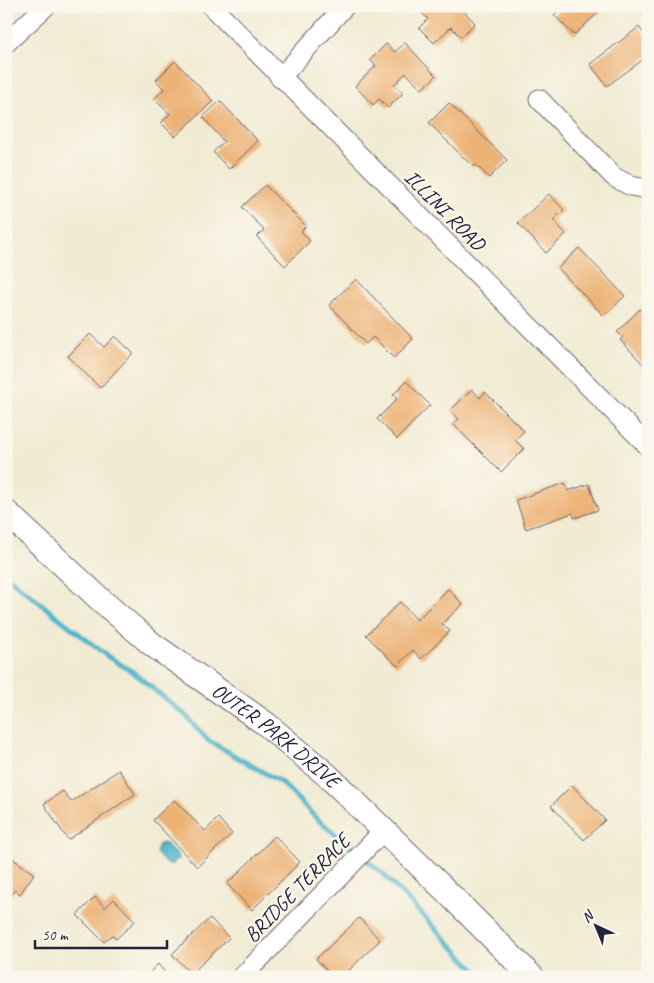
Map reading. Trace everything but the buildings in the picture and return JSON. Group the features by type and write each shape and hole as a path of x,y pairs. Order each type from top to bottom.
{"street":[{"path":"6,43 46,6"},
{"name":"ILLINI ROAD","path":"211,6 280,78 648,446"},
{"path":"280,78 344,6"},
{"path":"539,99 614,177 631,186 648,189"},
{"name":"OUTER PARK DRIVE","path":"6,512 103,602 153,645 266,724 327,775 532,977"},
{"name":"BRIDGE TERRACE","path":"242,977 384,830"}],"water":[{"path":"162,843 167,844 177,854 178,859 173,864 167,865 156,853 158,845"}],"waterway":[{"path":"6,576 107,656 133,672 185,715 209,741 282,783 315,817 384,875 482,977"}]}
